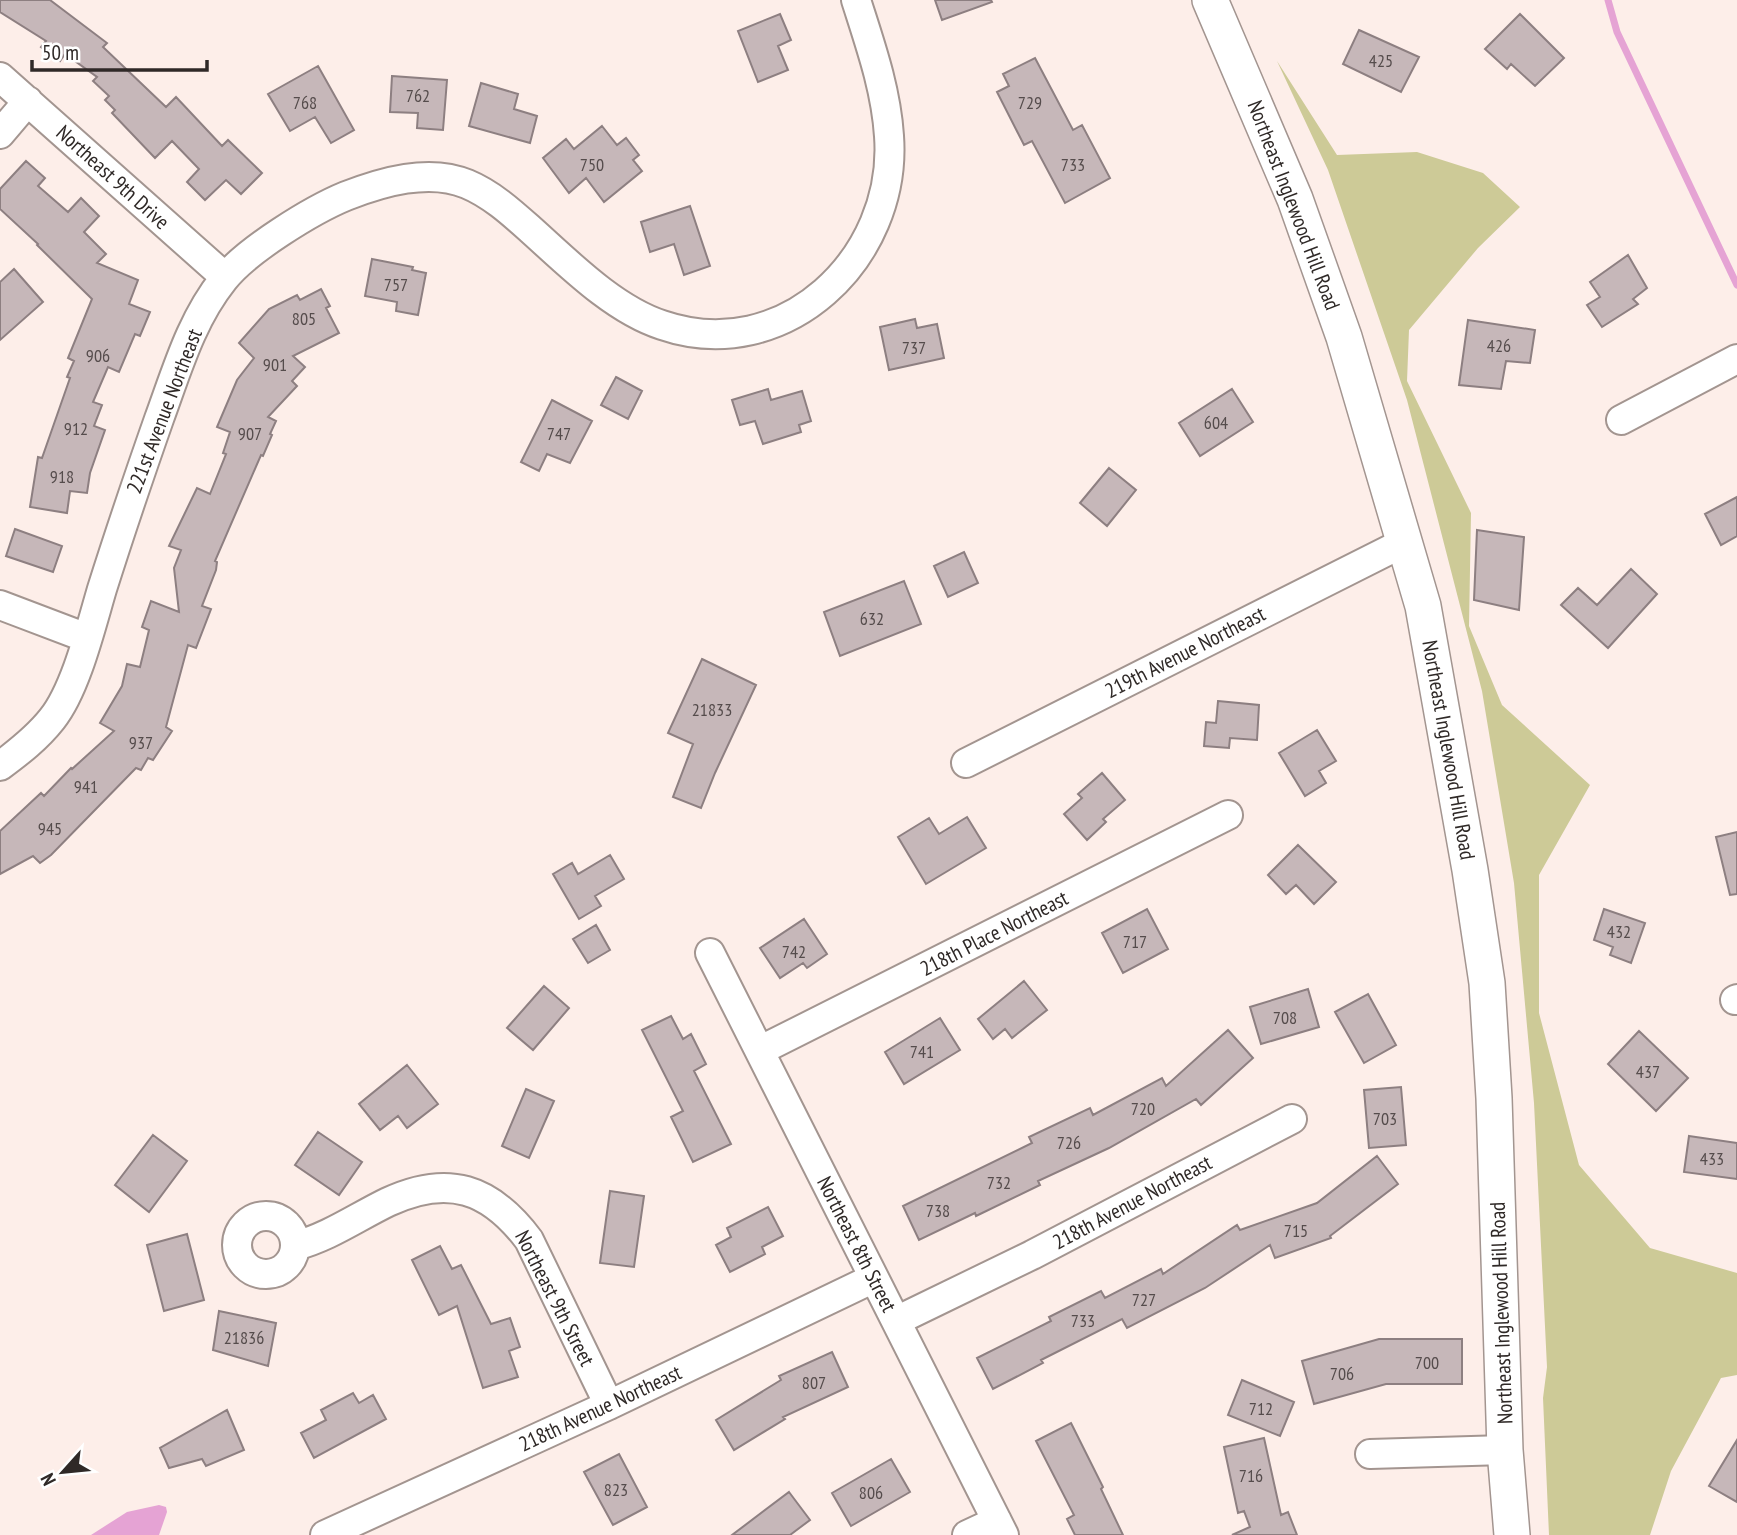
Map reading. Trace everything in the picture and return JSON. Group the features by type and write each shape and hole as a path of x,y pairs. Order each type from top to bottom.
{"street":[{"name":"221st Avenue Northeast","path":"0,765 30,744 55,716 69,689 124,517 189,335 225,277 259,248 314,212 342,198 397,181 430,177 465,183 492,198 582,276 629,309 661,325 699,334 735,333 773,325 806,307 839,280 866,244 884,200 889,136 879,76 856,0"},
{"name":"Northeast Inglewood Hill Road","path":"1210,0 1295,199 1345,337 1423,606 1466,845 1487,983 1494,1098 1505,1450 1512,1535"},
{"name":"Northeast 9th Drive","path":"0,77 225,277"},
{"path":"0,134 28,101"},
{"path":"1622,420 1737,359"},
{"name":"219th Avenue Northeast","path":"966,762 1405,542"},
{"path":"0,604 87,638"},
{"name":"218th Place Northeast","path":"761,1050 1228,815"},
{"name":"Northeast 8th Street","path":"710,953 1000,1528"},
{"name":"218th Avenue Northeast","path":"896,1321 1032,1255 1292,1119"},
{"name":"Northeast 9th Street","path":"295,1246 313,1241 390,1201 422,1190 452,1187 481,1196 511,1216 530,1240 609,1405"},
{"name":"218th Avenue Northeast","path":"325,1535 609,1405 874,1278"},
{"path":"1370,1454 1505,1450"},
{"path":"967,1535 1000,1528"}],"shaded area":[{"path":"1277,61 1337,155 1417,152 1483,173 1520,207 1478,248 1409,330 1407,381 1471,513 1469,626 1502,705 1590,785 1539,875 1539,1013 1579,1165 1650,1248 1737,1273 1737,1375 1721,1378 1671,1471 1650,1535 1549,1535 1543,1398 1547,1367 1534,1103 1514,883 1482,691 1407,400 1328,170"},
{"path":"159,1505 166,1507 167,1512 159,1535 91,1535 127,1512"}],"building":[{"path":"0,0 50,0 107,43 103,47 166,107 176,97 222,146 228,140 262,173 241,194 226,180 205,200 187,182 199,169 172,141 155,158 112,113 115,110 105,100 109,96 93,81 97,77 65,54 60,61 41,47 46,41 0,12"},
{"path":"935,0 991,0 992,2 942,20"},
{"path":"780,14 791,40 778,46 788,70 758,82 738,31"},
{"path":"1520,14 1564,58 1535,86 1511,64 1507,69 1485,49"},
{"path":"1359,30 1419,57 1401,92 1343,64"},
{"path":"1035,58 1073,130 1082,125 1110,178 1065,203 1032,141 1024,145 997,92 1009,86 1003,74"},
{"path":"318,66 354,130 331,143 315,117 290,131 268,94"},
{"path":"392,76 447,80 443,130 417,128 418,113 390,112"},
{"path":"481,83 518,94 514,109 537,116 530,143 469,126"},
{"path":"602,126 617,145 626,138 639,155 633,160 642,171 604,202 586,178 569,193 543,158 566,139 574,149"},
{"path":"26,161 45,178 38,186 68,212 81,198 99,216 84,232 106,254 97,263 138,280 129,304 150,312 140,336 135,334 119,372 108,367 93,402 102,405 94,426 105,430 90,473 87,493 70,491 67,513 30,507 38,457 42,458 70,378 67,377 74,361 68,358 92,299 0,209 0,189"},
{"path":"690,206 710,266 684,275 674,244 650,252 641,222"},
{"path":"1628,255 1647,288 1633,299 1638,304 1602,327 1587,305 1600,297 1590,282"},
{"path":"372,259 413,267 412,270 426,273 418,315 396,311 397,302 365,296"},
{"path":"14,269 43,302 0,340 0,282"},
{"path":"321,289 330,306 326,308 339,333 293,356 305,367 292,381 297,386 268,417 276,421 270,434 272,435 215,561 216,570 202,606 211,609 196,648 188,645 166,727 172,731 153,760 148,758 141,770 136,768 51,855 40,863 33,856 0,874 0,831 41,793 44,796 71,768 114,731 100,723 122,686 127,664 140,667 149,630 142,627 151,601 179,612 174,568 181,550 169,546 197,488 210,494 226,454 223,453 230,432 217,427 237,380 254,358 239,343 269,309 297,295 300,300"},
{"path":"915,319 917,328 937,324 944,358 889,370 880,327"},
{"path":"1468,320 1535,330 1530,363 1506,361 1501,389 1459,385"},
{"path":"616,377 642,391 628,419 601,405"},
{"path":"768,389 771,400 802,391 811,421 799,425 801,432 763,444 755,421 740,425 732,400"},
{"path":"1232,389 1253,422 1200,456 1179,423"},
{"path":"552,400 592,421 570,463 547,454 539,471 521,462"},
{"path":"1109,468 1136,490 1107,526 1080,503"},
{"path":"1737,497 1737,536 1721,545 1705,514"},
{"path":"15,529 62,546 53,572 6,556"},
{"path":"1477,530 1524,537 1519,610 1474,600"},
{"path":"964,552 978,583 948,597 934,566"},
{"path":"1631,569 1657,594 1608,648 1561,605 1578,588 1597,605"},
{"path":"904,581 921,624 840,656 824,612"},
{"path":"702,659 756,685 701,808 673,797 693,744 668,733"},
{"path":"1218,701 1259,705 1257,740 1230,738 1229,748 1204,746 1206,722 1216,723"},
{"path":"1317,730 1336,761 1319,771 1326,783 1305,796 1279,753"},
{"path":"1102,773 1125,800 1103,819 1106,822 1087,840 1064,814 1082,798 1078,794"},
{"path":"967,817 986,848 926,884 898,837 929,818 939,834"},
{"path":"1737,832 1737,894 1730,895 1716,837"},
{"path":"1298,845 1336,882 1314,904 1296,885 1286,894 1268,875"},
{"path":"610,855 624,879 595,896 601,906 579,919 553,874 572,863 578,874"},
{"path":"1147,909 1168,949 1123,973 1102,933"},
{"path":"1604,909 1645,923 1631,963 1610,955 1613,947 1594,940"},
{"path":"804,919 827,954 807,968 803,963 780,978 760,948"},
{"path":"596,925 610,950 588,963 573,939"},
{"path":"1024,981 1047,1010 1012,1038 1005,1029 993,1039 978,1019"},
{"path":"544,986 569,1008 533,1050 507,1028"},
{"path":"1308,989 1319,1027 1261,1044 1250,1007"},
{"path":"1368,994 1396,1045 1364,1063 1335,1012"},
{"path":"671,1016 683,1039 691,1034 706,1064 694,1071 731,1144 693,1162 671,1117 683,1111 642,1030"},
{"path":"940,1018 960,1050 904,1084 885,1052"},
{"path":"1228,1030 1253,1058 1201,1105 1196,1099 1109,1148 1038,1181 1040,1185 919,1240 903,1206 1032,1143 1029,1137 1090,1108 1093,1115 1162,1078 1166,1086"},
{"path":"1639,1031 1688,1078 1656,1111 1608,1064"},
{"path":"407,1065 438,1104 407,1128 398,1116 380,1130 359,1104"},
{"path":"1401,1087 1406,1145 1369,1148 1364,1090"},
{"path":"526,1089 554,1101 529,1158 502,1146"},
{"path":"318,1132 362,1162 339,1195 295,1165"},
{"path":"153,1135 187,1161 149,1212 115,1185"},
{"path":"1689,1136 1737,1143 1737,1179 1684,1172"},
{"path":"1377,1156 1398,1184 1330,1236 1331,1238 1275,1258 1270,1245 1205,1288 1127,1328 1122,1319 1041,1360 1043,1363 993,1389 977,1358 1051,1321 1049,1317 1101,1291 1105,1298 1161,1269 1163,1274 1237,1225 1240,1230 1317,1203"},
{"path":"610,1191 644,1196 634,1267 600,1263"},
{"path":"768,1207 783,1236 762,1247 765,1254 730,1272 716,1245 731,1237 727,1228"},
{"path":"187,1234 204,1300 164,1311 147,1245"},
{"path":"440,1246 452,1269 461,1265 491,1324 510,1318 520,1347 509,1351 518,1377 483,1388 457,1306 439,1315 412,1260"},
{"path":"219,1311 276,1323 268,1366 213,1350"},
{"path":"1379,1339 1462,1339 1462,1384 1386,1384 1314,1404 1302,1361"},
{"path":"832,1352 848,1387 783,1417 785,1419 734,1450 716,1420 781,1380 779,1376"},
{"path":"1242,1380 1294,1402 1280,1436 1228,1415"},
{"path":"353,1393 359,1403 373,1395 386,1419 314,1458 301,1433 326,1420 321,1410"},
{"path":"227,1410 244,1450 206,1466 202,1459 169,1468 160,1448"},
{"path":"1071,1423 1123,1535 1075,1535 1067,1519 1074,1515 1036,1441"},
{"path":"1264,1438 1281,1515 1288,1512 1297,1535 1232,1535 1250,1527 1244,1511 1238,1513 1224,1447"},
{"path":"1737,1440 1737,1502 1709,1486"},
{"path":"619,1454 647,1507 613,1525 584,1472"},
{"path":"891,1459 910,1492 851,1526 832,1493"},
{"path":"789,1492 810,1520 790,1535 732,1535"}],"waterway":[{"path":"1608,0 1617,32 1737,285"}]}
